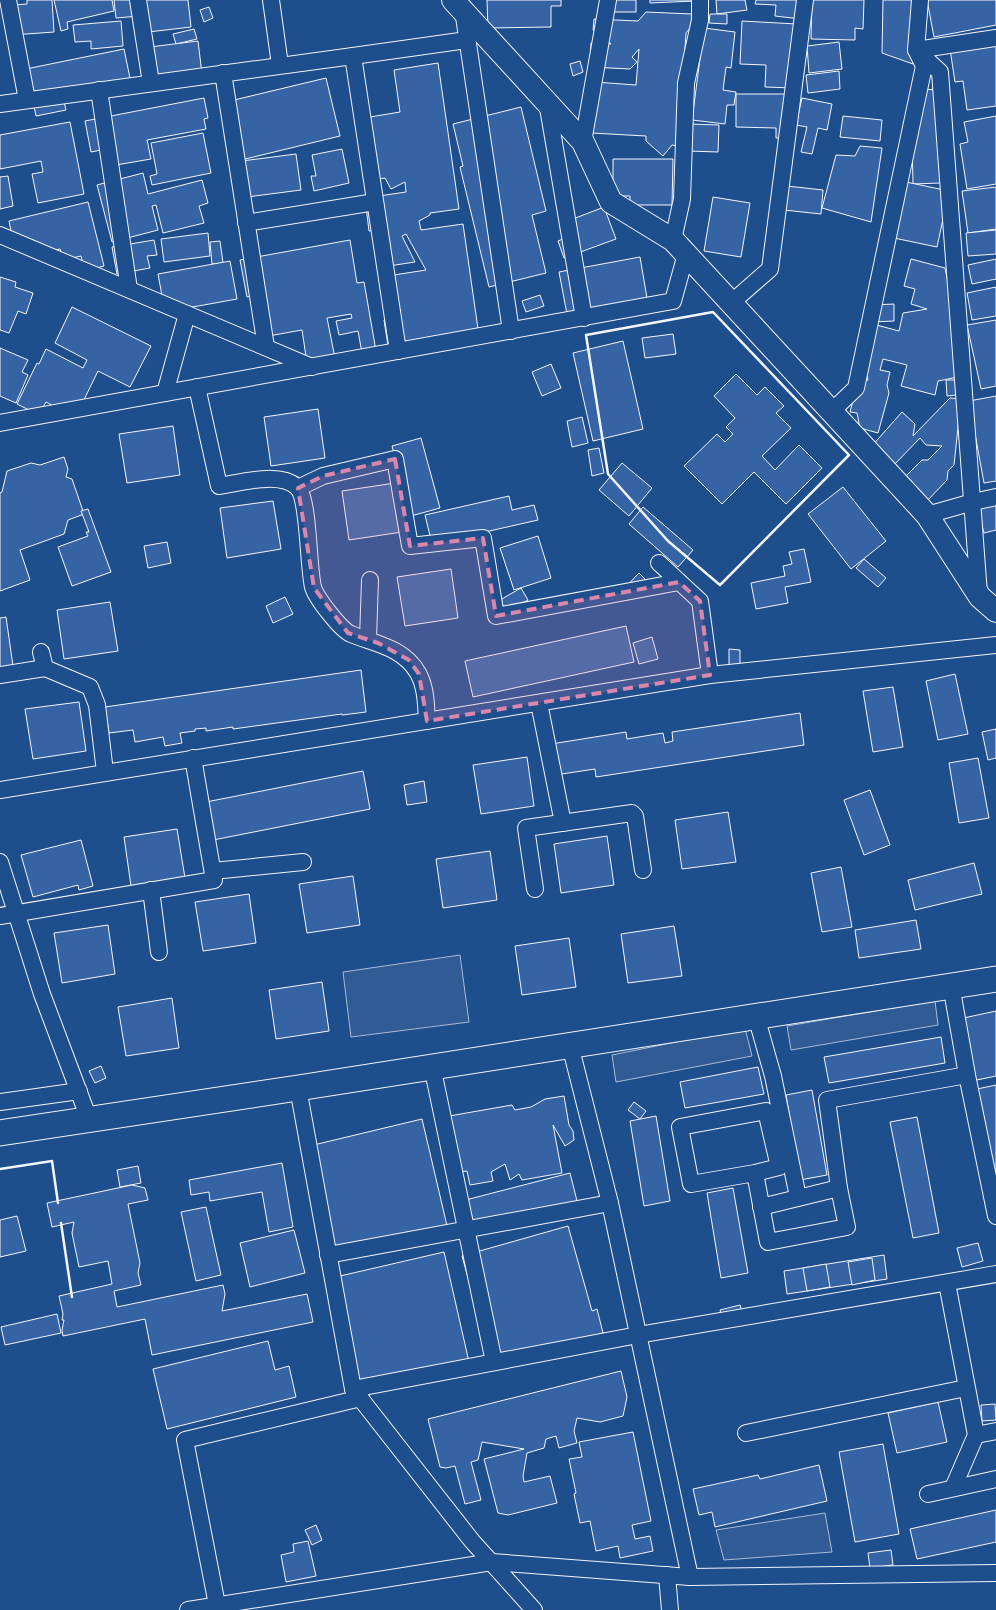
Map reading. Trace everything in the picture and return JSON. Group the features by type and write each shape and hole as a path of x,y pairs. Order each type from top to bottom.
{"main road":[{"path":"458,5 584,142 611,202 680,247 926,515 988,604"},
{"path":"0,1133 996,978"}],"street":[{"path":"8,0 27,100"},
{"path":"138,0 151,83"},
{"path":"271,0 280,65"},
{"path":"584,142 608,0"},
{"path":"0,423 673,302 680,247 686,83 700,20 700,0"},
{"path":"731,303 770,270 805,0"},
{"path":"831,412 856,388 924,66 916,50 920,0"},
{"path":"458,5 467,40 511,331"},
{"path":"916,50 996,38"},
{"path":"0,104 467,40"},
{"path":"916,50 940,72 972,502 988,604"},
{"path":"354,56 398,351"},
{"path":"223,73 266,347"},
{"path":"99,90 129,290"},
{"path":"547,102 584,318"},
{"path":"246,223 376,202"},
{"path":"0,235 312,367"},
{"path":"165,393 187,314"},
{"path":"197,387 219,486 265,479 287,481 298,488 304,503 309,559 314,588 328,611 348,633 396,651 409,660 419,674 425,697 427,721"},
{"path":"298,488 323,476 395,459 410,546 483,538 496,616 679,582"},
{"path":"926,515 996,497"},
{"path":"659,563 700,600 710,675"},
{"path":"368,640 370,580"},
{"path":"0,790 710,675 996,645"},
{"path":"42,652 45,668"},
{"path":"0,675 45,668 90,687 97,705 105,772"},
{"path":"539,703 563,823"},
{"path":"8,914 214,880 194,758"},
{"path":"535,889 526,828 633,813 643,870"},
{"path":"0,862 8,914 42,994 89,1119"},
{"path":"213,871 303,862"},
{"path":"151,890 159,952"},
{"path":"951,986 996,1216"},
{"path":"756,1016 773,1076 798,1197"},
{"path":"570,1045 610,1203 690,1577"},
{"path":"432,1066 494,1362"},
{"path":"755,1173 768,1242 847,1227 839,1188 827,1100 967,1075"},
{"path":"298,1088 328,1255 357,1393 472,1541 534,1610"},
{"path":"0,1102 79,1091"},
{"path":"766,1111 779,1167 755,1173 691,1184 680,1127 766,1111"},
{"path":"761,1207 839,1188"},
{"path":"328,1255 610,1203"},
{"path":"218,1608 184,1440 357,1393 494,1362 638,1335 996,1274"},
{"path":"947,1283 976,1435 953,1488"},
{"path":"746,1433 966,1388"},
{"path":"976,1435 996,1432"},
{"path":"928,1494 996,1479"},
{"path":"188,1610 218,1608 492,1562 690,1577 996,1573"},
{"path":"667,1575 670,1610"}],"highlighted area":[{"path":"395,459 410,546 483,538 496,616 679,582 700,601 710,675 427,721 419,674 409,660 378,643 348,633 314,588 298,488 323,476"}],"shaded area":[{"path":"460,955 469,1022 351,1037 343,972"},
{"path":"935,1001 938,1025 791,1050 787,1026"},
{"path":"745,1028 752,1056 616,1082 612,1055"},
{"path":"825,1513 832,1552 724,1560 716,1530"}],"building":[{"path":"27,0 52,0 54,32 13,35 11,5 27,4"},
{"path":"54,0 112,0 114,11 67,22 68,29 61,31"},
{"path":"114,0 188,0 191,27 140,33 139,16 116,18"},
{"path":"487,0 561,0 561,6 551,6 551,27 488,28"},
{"path":"607,0 636,0 636,12 607,12"},
{"path":"650,0 695,0 695,1 650,3"},
{"path":"716,0 745,0 747,10 717,14"},
{"path":"756,0 802,0 801,19 775,16 776,5 755,4"},
{"path":"812,0 864,0 863,29 855,28 855,40 811,39"},
{"path":"883,0 915,0 913,64 882,53"},
{"path":"927,0 996,0 996,25 934,37"},
{"path":"209,7 213,18 204,22 200,10"},
{"path":"646,12 692,14 691,27 686,33 683,78 677,85 683,90 677,146 672,145 663,156 646,141 646,136 591,133 595,82 636,85 639,49 632,57 637,62 630,69 590,67 591,43 611,44 593,30 594,19 638,21"},
{"path":"710,14 727,14 727,24 709,23"},
{"path":"121,21 123,46 91,49 91,41 75,42 73,25"},
{"path":"742,21 797,24 793,88 765,87 766,65 740,64"},
{"path":"704,28 735,32 731,68 726,67 723,90 736,92 734,105 727,105 725,124 692,120"},
{"path":"194,29 197,39 176,44 173,34"},
{"path":"198,41 202,74 146,81 142,48"},
{"path":"839,42 842,69 809,73 807,46"},
{"path":"996,42 996,106 967,110 963,81 955,82 950,49"},
{"path":"124,49 131,83 63,97 66,110 36,116 31,91 16,71"},
{"path":"580,61 583,72 573,76 570,64"},
{"path":"438,63 459,209 430,213 430,215 419,221 421,230 463,224 479,336 389,352 384,320 401,311 381,277 426,270 406,234 402,236 415,262 382,267 376,230 369,231 365,198 406,192 405,182 391,189 385,178 373,180 364,118 400,112 394,70"},
{"path":"839,71 840,89 808,93 806,75"},
{"path":"326,78 340,136 233,162 230,101"},
{"path":"946,89 940,183 913,184 911,90"},
{"path":"736,94 787,94 786,138 776,138 776,128 736,127"},
{"path":"204,98 208,118 204,119 206,129 147,140 151,159 104,167 101,150 91,152 85,121"},
{"path":"802,98 832,104 827,130 818,128 812,154 801,152 807,127 796,125"},
{"path":"521,107 546,211 532,215 546,273 489,287 460,167 463,166 453,124"},
{"path":"843,116 882,120 880,141 840,137"},
{"path":"996,116 996,184 967,189 960,144 968,142 964,122"},
{"path":"70,122 84,194 38,203 32,174 43,172 41,161 0,169 0,135"},
{"path":"689,124 719,125 718,152 688,151"},
{"path":"203,133 211,173 152,185 150,176 157,174 151,143"},
{"path":"860,146 882,148 871,222 822,208 836,155 855,156"},
{"path":"342,149 349,183 314,191 311,176 316,176 312,155"},
{"path":"296,154 301,190 239,198 234,162"},
{"path":"613,159 673,159 672,205 630,205 630,196 613,196"},
{"path":"143,173 148,194 202,180 208,203 199,206 204,223 163,233 156,205 152,206 158,230 112,242 97,185"},
{"path":"8,176 13,206 0,209 0,177"},
{"path":"906,182 949,191 937,247 894,238"},
{"path":"787,186 823,190 821,214 784,210"},
{"path":"996,187 996,229 968,233 962,191"},
{"path":"713,197 750,203 741,257 704,251"},
{"path":"88,202 104,266 85,271 81,256 63,260 60,249 31,256 14,245 9,221"},
{"path":"604,207 616,239 564,258 558,241 565,238 560,224"},
{"path":"996,230 996,254 968,256 966,233"},
{"path":"208,233 210,256 164,262 161,239"},
{"path":"154,240 157,255 147,256 150,268 117,274 112,247"},
{"path":"350,240 357,283 364,282 376,351 362,353 358,331 339,335 336,321 352,318 351,314 327,318 335,358 307,363 302,330 263,337 256,295 247,297 240,260"},
{"path":"220,241 223,263 212,264 210,242"},
{"path":"640,257 647,298 567,314 559,272"},
{"path":"911,259 945,268 968,375 938,381 935,395 901,386 907,365 883,359 880,370 890,372 887,385 889,393 878,433 860,428 857,413 850,412 858,382 868,380 865,366 869,323 899,331 903,313 927,309 911,304 915,289 904,286"},
{"path":"996,259 996,279 972,284 968,265"},
{"path":"230,261 237,299 165,312 158,274"},
{"path":"0,277 16,282 15,287 33,293 26,314 18,311 9,333 0,330"},
{"path":"996,287 996,316 972,320 967,293"},
{"path":"540,295 544,306 526,312 522,301"},
{"path":"894,304 894,321 872,322 872,305"},
{"path":"72,307 151,346 130,387 98,371 79,410 65,412 46,402 39,415 17,404 46,349 83,368 87,360 55,343"},
{"path":"996,320 996,386 981,389 967,325"},
{"path":"673,334 676,354 645,358 642,338"},
{"path":"623,341 643,429 593,441 573,353"},
{"path":"0,348 28,360 22,372 28,375 16,403 0,396"},
{"path":"551,364 561,388 542,396 532,372"},
{"path":"736,374 757,395 765,387 784,406 776,413 791,428 762,456 775,470 799,445 822,468 786,504 754,472 722,504 684,466 717,434 725,442 733,434 726,427 735,418 714,396"},
{"path":"946,380 956,380 956,395 947,396"},
{"path":"996,396 996,481 984,483 969,401"},
{"path":"950,398 961,399 954,465 948,471 947,480 926,502 902,480 922,460 928,460 942,446 926,445 920,438 892,467 871,447 902,412 915,424 913,436"},
{"path":"318,409 325,458 271,466 264,417"},
{"path":"582,417 588,443 572,447 567,421"},
{"path":"173,426 180,475 127,483 119,434"},
{"path":"421,438 440,508 411,516 392,446"},
{"path":"599,448 604,473 592,476 588,450"},
{"path":"64,457 68,469 66,477 72,479 84,514 68,520 64,534 20,550 30,580 0,591 0,493 2,492 7,471 31,463 40,465"},
{"path":"622,463 652,488 629,516 599,490"},
{"path":"395,483 402,532 349,540 342,491"},
{"path":"843,487 886,541 851,569 808,514"},
{"path":"509,496 512,510 534,505 538,520 432,544 425,515"},
{"path":"996,497 996,530 984,533 976,502"},
{"path":"273,501 281,549 227,558 220,508"},
{"path":"643,507 693,550 678,567 629,524"},
{"path":"88,509 111,572 72,586 58,547 88,536 86,532 89,532 81,511"},
{"path":"538,536 551,578 514,590 500,548"},
{"path":"167,542 171,563 148,568 144,546"},
{"path":"804,549 811,582 785,587 788,603 756,609 751,583 785,576 783,566 792,564 789,552"},
{"path":"864,559 886,578 878,587 856,568"},
{"path":"451,569 458,618 405,626 397,577"},
{"path":"639,573 645,579 628,598 621,592"},
{"path":"521,588 528,600 507,612 500,600"},
{"path":"285,597 293,614 273,623 266,606"},
{"path":"110,602 118,651 64,659 57,610"},
{"path":"6,617 13,666 0,668 0,618"},
{"path":"626,626 634,662 473,697 465,661"},
{"path":"652,637 658,659 639,664 633,643"},
{"path":"729,649 740,650 740,668 729,668"},
{"path":"361,670 366,712 233,729 233,727 206,731 206,728 195,729 195,731 180,733 182,743 165,746 163,737 135,742 133,730 109,733 105,707"},
{"path":"955,674 968,734 938,740 926,681"},
{"path":"893,687 903,747 873,752 863,691"},
{"path":"79,702 86,751 33,759 25,709"},
{"path":"800,713 804,745 596,777 595,769 555,775 551,744 626,732 627,739 663,733 665,743 673,741 672,732"},
{"path":"996,729 996,758 988,760 982,732"},
{"path":"527,757 534,806 481,814 473,765"},
{"path":"978,758 989,818 959,823 949,763"},
{"path":"363,771 370,809 203,842 196,804"},
{"path":"424,781 427,802 407,805 404,785"},
{"path":"870,790 890,845 864,855 844,800"},
{"path":"728,812 736,862 682,869 675,820"},
{"path":"177,829 185,878 131,886 124,837"},
{"path":"607,836 614,885 561,893 554,844"},
{"path":"81,840 93,886 79,890 78,885 33,897 21,855"},
{"path":"490,851 497,900 443,908 436,859"},
{"path":"974,863 982,894 915,910 908,880"},
{"path":"841,867 852,927 822,932 811,873"},
{"path":"353,876 360,925 307,933 299,884"},
{"path":"249,894 256,943 203,951 195,902"},
{"path":"916,920 921,949 859,958 855,930"},
{"path":"108,925 115,974 62,983 54,933"},
{"path":"674,926 682,976 628,983 621,934"},
{"path":"569,938 576,987 522,995 515,946"},
{"path":"322,982 329,1031 276,1039 269,990"},
{"path":"172,998 179,1048 126,1056 118,1007"},
{"path":"996,1011 996,1076 972,1081 959,1019"},
{"path":"941,1037 945,1063 829,1083 824,1057"},
{"path":"101,1066 106,1078 95,1083 89,1071"},
{"path":"758,1067 764,1094 685,1108 680,1082"},
{"path":"996,1085 996,1188 977,1089"},
{"path":"812,1090 827,1175 800,1180 786,1095"},
{"path":"564,1096 569,1125 573,1131 574,1140 565,1146 553,1125 562,1173 522,1180 519,1174 510,1180 505,1164 491,1172 493,1181 470,1185 467,1171 453,1173 438,1118 512,1105 515,1110 531,1107 545,1099"},
{"path":"634,1102 646,1111 640,1119 628,1110"},
{"path":"656,1116 670,1201 644,1206 630,1121"},
{"path":"917,1117 939,1233 913,1238 890,1122"},
{"path":"422,1119 448,1230 327,1259 301,1148"},
{"path":"282,1163 293,1227 269,1232 262,1192 210,1201 209,1192 191,1195 189,1180"},
{"path":"138,1166 141,1183 120,1187 117,1170"},
{"path":"570,1173 578,1205 462,1235 454,1203"},
{"path":"132,1185 145,1188 148,1200 128,1204 140,1263 138,1273 141,1285 114,1291 117,1307 223,1285 225,1294 222,1311 307,1294 313,1322 152,1355 145,1319 63,1336 64,1320 62,1320 63,1314 59,1296 112,1284 108,1261 79,1267 72,1233 74,1222 52,1227 47,1203"},
{"path":"733,1188 748,1273 721,1278 707,1193"},
{"path":"206,1207 221,1275 196,1281 181,1212"},
{"path":"17,1216 26,1251 0,1257 0,1220"},
{"path":"568,1226 592,1311 597,1309 603,1333 492,1364 462,1256"},
{"path":"294,1230 305,1273 250,1287 240,1243"},
{"path":"978,1243 983,1261 962,1267 957,1248"},
{"path":"444,1252 469,1362 350,1390 327,1279"},
{"path":"884,1255 887,1279 787,1294 784,1271"},
{"path":"872,1258 875,1280 852,1285 848,1262"},
{"path":"826,1264 830,1287 807,1291 803,1268"},
{"path":"740,1305 745,1321 724,1326 720,1310"},
{"path":"57,1314 61,1333 5,1345 1,1327"},
{"path":"268,1341 275,1370 289,1366 296,1397 167,1429 153,1369"},
{"path":"621,1371 627,1397 623,1416 600,1422 577,1418 574,1431 577,1443 559,1448 556,1436 546,1439 544,1448 527,1453 523,1476 524,1482 550,1476 557,1503 508,1515 498,1513 484,1459 524,1449 482,1442 478,1460 471,1462 481,1500 465,1504 455,1466 440,1467 428,1419"},
{"path":"938,1402 947,1442 897,1453 888,1413"},
{"path":"995,1404 996,1420 982,1421 981,1405"},
{"path":"633,1432 651,1521 632,1525 635,1539 650,1536 653,1551 620,1558 618,1546 596,1551 590,1521 580,1523 569,1459 582,1457 579,1442"},
{"path":"883,1444 899,1534 855,1542 839,1452"},
{"path":"819,1465 827,1501 715,1527 712,1512 699,1515 693,1489 758,1475 760,1479"},
{"path":"996,1510 996,1542 917,1559 910,1529"},
{"path":"316,1525 322,1540 312,1545 305,1530"},
{"path":"308,1541 316,1576 286,1582 281,1555 294,1552 293,1544"},
{"path":"891,1550 893,1565 870,1568 868,1553"}],"wall":[{"path":"713,312 849,455 720,585 668,541 608,474 586,335 713,312"},
{"path":"0,1169 52,1161 58,1203"},
{"path":"61,1223 72,1297"}]}
